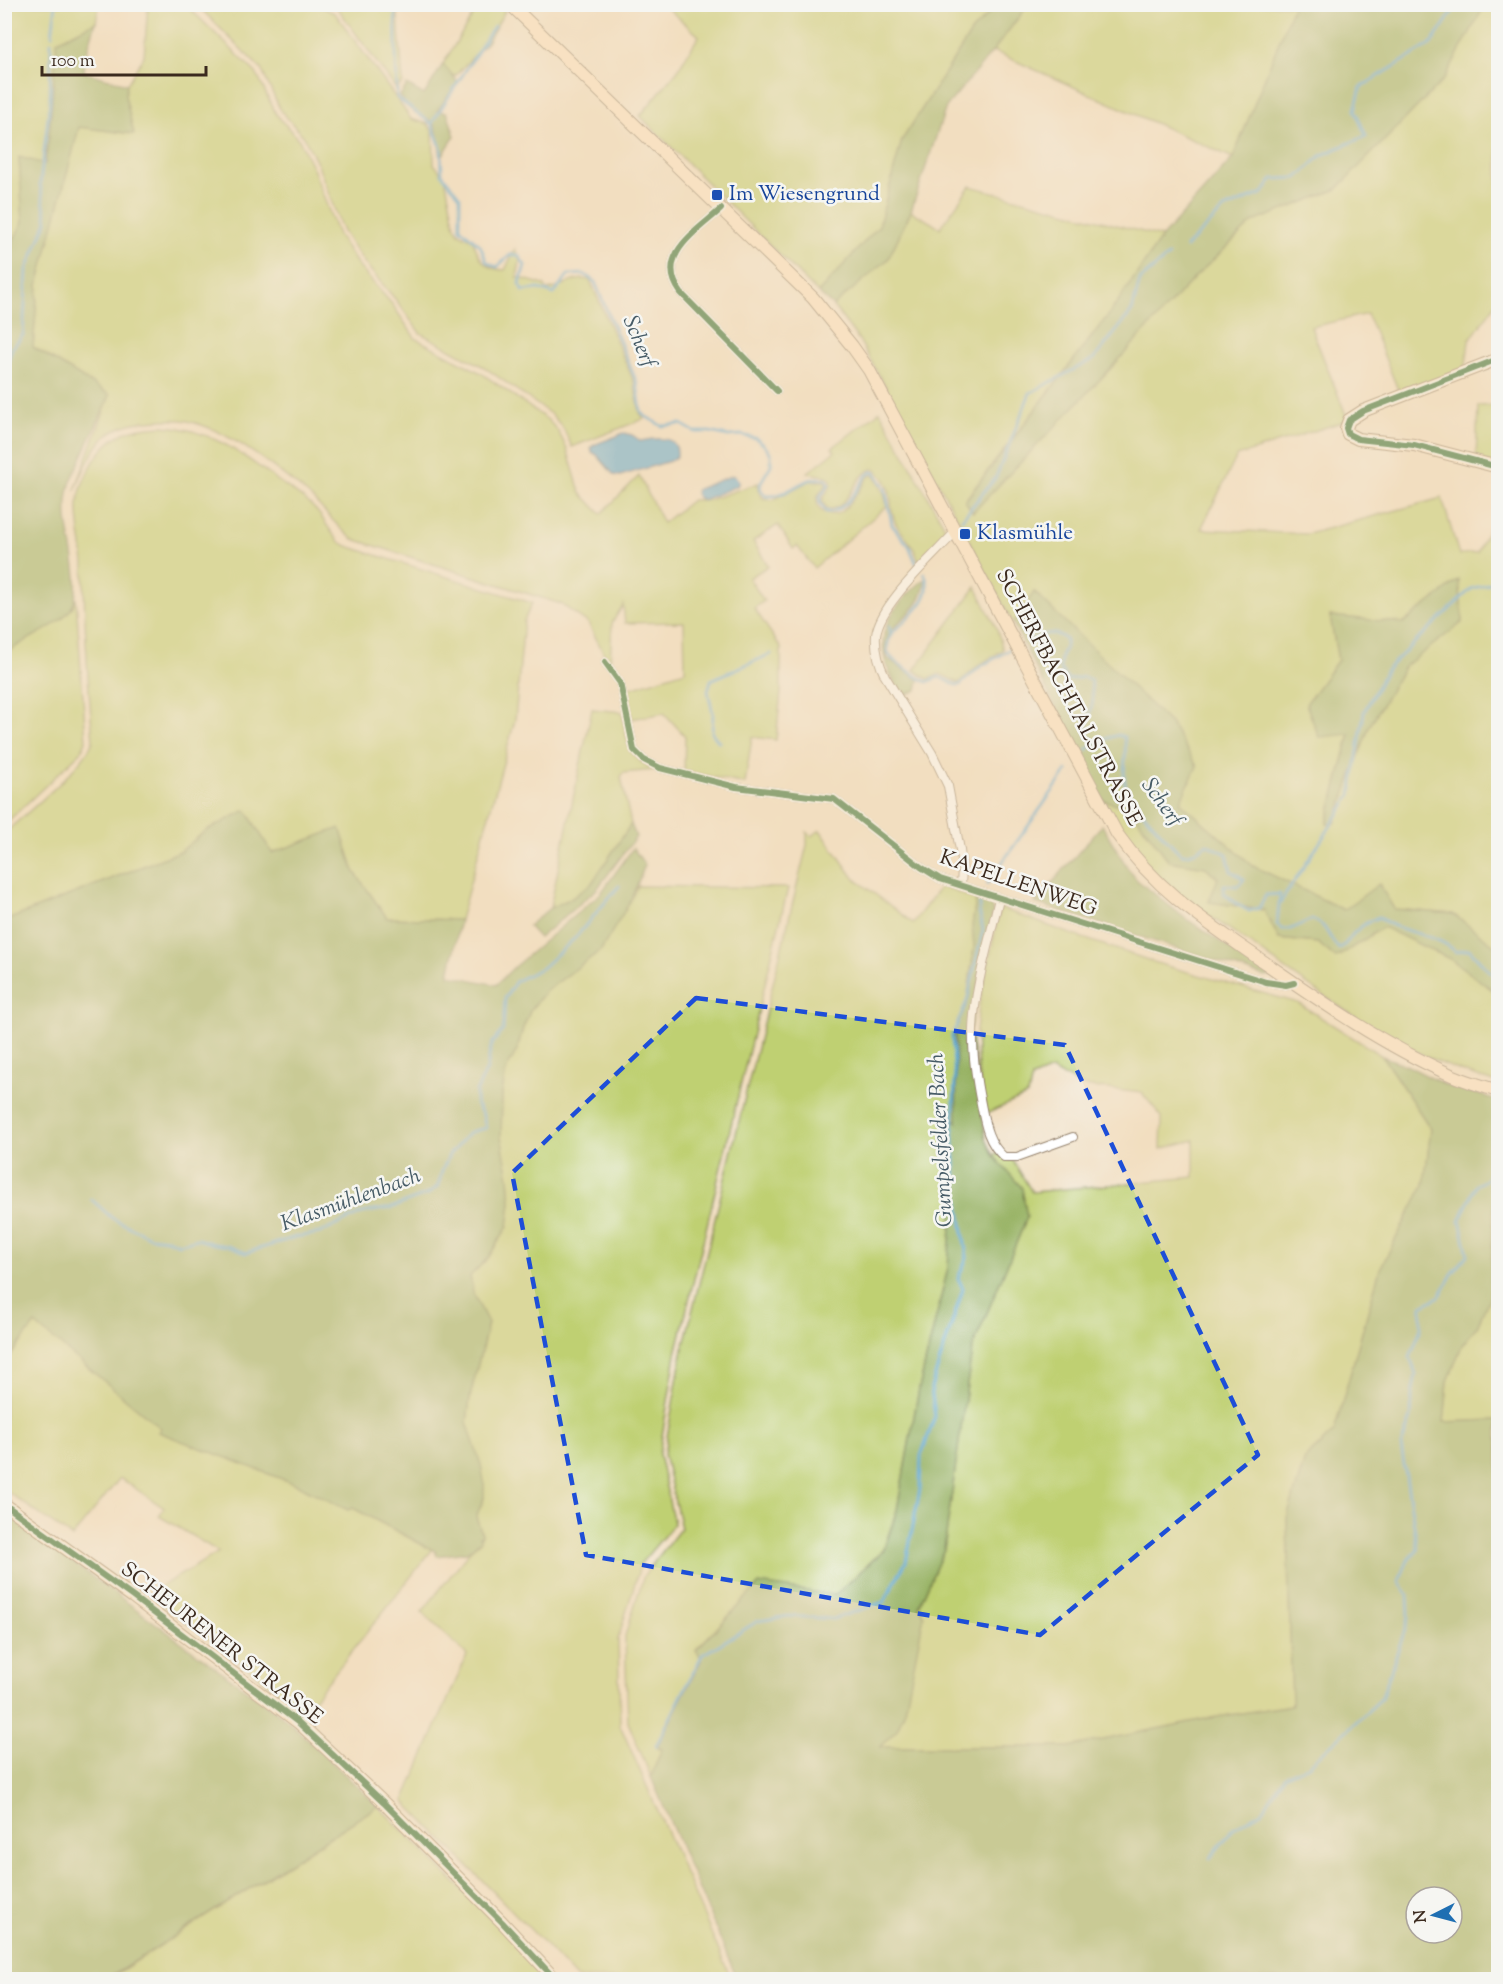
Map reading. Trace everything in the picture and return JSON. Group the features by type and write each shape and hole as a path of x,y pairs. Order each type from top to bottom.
{"main road":[{"name":"SCHERFBACHTALSTRASSE","path":"510,4 813,298 852,346 868,370 956,531 1117,834 1131,854 1171,895 1294,983 1423,1062 1449,1074 1498,1091"},
{"path":"1498,359 1363,411 1349,420 1346,428 1348,434 1358,439 1422,446 1498,467"},
{"name":"SCHEURENER STRASSE","path":"4,1504 279,1706 409,1828 556,1980"}],"street":[{"path":"722,209 676,253 671,271 673,280 681,293 777,391"},
{"path":"956,531 889,604 876,635 881,668 932,753 948,786 960,850 961,885"},
{"name":"KAPELLENWEG","path":"605,662 620,683 634,750 644,760 660,768 736,787 834,799 921,867 940,879 1266,982 1286,985 1294,983"},
{"name":"KAPELLENWEG","path":"999,898 976,1004 973,1030 975,1071 989,1137 995,1149 1004,1157 1017,1157 1073,1137"}],"highlighted area":[{"path":"696,998 1065,1045 1258,1455 1040,1635 586,1555 512,1173"}],"green space":[{"path":"1294,4 1485,5 1444,79 1337,189 1253,222 1195,277 973,512 965,501 1110,313 1162,237 1233,158"},
{"path":"5,5 99,5 96,22 57,41 49,136 44,164 19,158 23,222 5,257"},
{"path":"148,5 186,5 256,73 276,114 299,140 313,168 338,235 360,268 392,304 415,338 481,373 548,420 558,431 567,449 580,492 601,514 639,476 663,523 692,500 709,500 758,483 758,490 763,498 773,500 809,481 825,481 827,484 818,496 817,502 820,510 833,514 842,511 869,476 874,475 884,493 887,506 814,568 797,546 793,549 778,525 753,541 768,566 749,578 764,601 754,608 781,648 781,692 776,740 752,737 745,784 684,771 685,736 664,713 632,719 624,690 685,671 684,622 625,623 623,605 612,623 610,665 588,623 561,604 353,539 304,491 262,459 214,430 182,420 139,422 113,431 94,450 75,490 110,395 33,347 38,285 79,127 134,134 125,96 127,84 144,56"},
{"path":"205,5 317,5 335,13 411,119 428,124 433,132 434,164 445,177 455,227 459,233 473,240 483,261 492,268 505,270 515,249 520,261 517,277 544,285 547,290 573,281 590,280 634,382 640,413 644,419 572,447 563,428 552,415 484,367 420,333 343,232 318,165 304,137 281,111 261,69 201,9"},
{"path":"333,5 397,5 403,83 396,89 339,10"},
{"path":"479,5 497,5 505,11 487,42 454,77 443,64"},
{"path":"664,5 997,5 972,31 902,140 879,226 818,293 640,116 677,71 699,36"},
{"path":"997,5 1028,5 946,107 911,211 888,259 833,306 818,293 879,226 902,140 972,31"},
{"path":"1028,5 1294,5 1233,158 993,51"},
{"path":"1485,5 1498,5 1498,301 1469,341 1465,372 1401,397 1367,314 1311,327 1348,420 1237,456 1201,529 1308,534 1442,498 1459,555 1477,552 1498,510 1498,948 1453,914 1394,909 1379,884 1344,910 1253,866 1180,802 1197,766 1035,592 1013,623 907,424 859,340 833,306 888,259 911,211 940,228 970,186 1162,237 1110,313 965,500 973,512 1195,277 1253,222 1337,189 1444,79","holes":["1458,581 1463,622 1404,667 1369,727 1335,823 1327,823 1350,733 1306,704 1338,660 1330,616 1403,623"]},
{"path":"96,22 85,58 84,72 127,84 125,96 134,134 79,127 38,285 33,347 110,395 71,481 68,495 67,518 76,579 74,602 70,610 56,623 5,654 5,257 23,222 19,157 45,164 57,41"},
{"path":"443,64 458,82 437,111 447,112 455,136 441,158 434,124 409,108 400,96 407,85 424,95"},
{"path":"1498,405 1498,466 1476,461 1478,406"},
{"path":"880,411 945,527 942,539 920,563 895,522 885,481 874,469 861,477 842,504 827,509 822,501 831,480 827,476 807,473 835,451 832,448"},
{"path":"162,426 194,431 208,436 248,459 310,505 337,539 351,548 532,603 524,621 515,720 460,920 387,918 354,871 340,829 272,853 206,831 181,851 5,921 5,833 66,777 87,752 93,741 84,560 78,513 83,484 100,452 117,437 135,429"},
{"path":"925,579 917,604 895,626 889,634 886,645 887,658 919,680 917,690 903,696 886,662 883,647 884,633 889,619 898,606"},
{"path":"1459,580 1463,622 1404,667 1369,727 1335,823 1327,824 1350,734 1319,737 1306,704 1338,660 1330,616 1403,623"},
{"path":"976,587 997,629 1003,650 979,665 959,683 940,674 928,679 914,670"},
{"path":"1034,592 1171,724 1197,766 1180,802 1253,866 1344,910 1379,884 1394,909 1453,914 1498,948 1498,994 1452,960 1383,927 1336,958 1318,943 1279,939 1264,910 1209,902 1218,878 1206,867 1169,861 1130,808 1103,800 1013,623"},
{"path":"76,598 86,741 81,752 5,824 5,654 72,608"},
{"path":"592,709 622,712 627,740 633,754 656,770 623,773 621,777 631,824 592,883 572,898 550,908"},
{"path":"1103,800 1130,808 1169,861 1206,867 1218,879 1209,902 1264,910 1279,939 1318,943 1336,958 1383,927 1452,960 1498,994 1498,1083 1428,1058 1395,1041 1331,1001 1192,904 1169,887 1142,859"},
{"path":"246,810 272,853 340,828 354,871 387,918 460,920 449,975 496,985 601,893 633,848 645,865 630,902 601,950 546,991 531,1009 517,1050 506,1070 502,1093 501,1137 511,1202 508,1226 488,1258 470,1276 473,1293 488,1323 470,1397 467,1422 484,1481 484,1498 476,1517 482,1534 481,1540 467,1552 437,1556 435,1551 353,1508 348,1510 298,1485 158,1432 161,1428 35,1324 5,1363 5,921 181,851 206,831"},
{"path":"631,824 636,837 597,889 539,938 528,926 550,908 572,898 592,883"},
{"path":"1102,825 1137,880 1181,915 1270,976 1265,977 1035,903"},
{"path":"820,830 854,878 913,923 941,886 976,900 972,926 974,946 967,1003 955,1029 957,1123 950,1117 948,1173 953,1201 948,1268 919,1389 897,1511 883,1550 835,1595 759,1585 696,1649 702,1659 657,1746 662,1748 651,1777 628,1722 625,1636 644,1575 681,1528 664,1454 682,1353 807,845 807,832 812,836"},
{"path":"638,886 788,888 676,1354 659,1454 674,1524 641,1563 618,1639 620,1725 730,1979 577,1979 404,1801 467,1655 422,1612 473,1547 479,1543 482,1534 476,1517 484,1498 467,1422 470,1397 488,1323 473,1293 470,1276 488,1258 508,1226 511,1202 501,1137 502,1093 506,1070 517,1050 531,1009 546,991 601,950"},
{"path":"976,900 991,905 993,912 970,1030 986,1139 994,1156 1022,1188 1027,1217 972,1349 944,1549 919,1606 924,1615 905,1710 897,1729 880,1747 1069,1747 1205,1719 1292,1705 1287,1518 1305,1459 1334,1432 1380,1269 1424,1185 1431,1129 1382,1056 1445,1085 1498,1100 1498,1153 1492,1159 1493,1181 1489,1184 1494,1196 1490,1296 1477,1326 1462,1345 1448,1381 1444,1422 1498,1420 1498,1979 735,1979 735,1974 651,1777 662,1749 657,1747 702,1659 696,1650 759,1584 835,1595 884,1550 897,1510 919,1389 948,1268 953,1201 948,1173 949,1116 957,1122 955,1029 967,1003 974,946 972,926"},
{"path":"1000,908 1163,965 1298,1003 1382,1056 1431,1129 1424,1185 1380,1269 1334,1432 1305,1459 1287,1518 1292,1705 1205,1719 1069,1747 879,1747 897,1729 919,1606 944,1549 972,1349 1027,1217 994,1156 996,1153 1012,1159 1032,1192 1194,1177 1194,1140 1161,1149 1162,1117 1142,1093 1083,1086 1051,1070 1032,1078 1028,1095 986,1114 978,1070 976,1031 979,1005"},
{"path":"1498,1153 1498,1420 1444,1422 1448,1381 1462,1345 1477,1326 1490,1296 1494,1196 1489,1184 1493,1181 1492,1159"},
{"path":"35,1324 161,1428 159,1432 298,1485 348,1510 353,1508 432,1550 303,1713 256,1674 148,1594 219,1552 159,1516 164,1508 120,1478 72,1537 5,1490 4,1364"},
{"path":"4,1512 286,1719 378,1806 107,1979 5,1979"},
{"path":"378,1806 526,1953 550,1980 107,1980"}],"water":[{"path":"623,433 632,435 641,441 665,439 670,441 677,449 677,456 670,461 620,476 614,475 592,452 591,447"},
{"path":"733,475 739,482 737,486 703,500 697,497 695,493 697,489"}],"waterway":[{"path":"52,35 56,4"},
{"name":"Scherf","path":"395,4 397,98 432,124 441,148 442,174 460,197 460,228 480,245 487,262 497,267 510,255 518,255 525,265 520,283 522,291 539,289 554,294 568,275 584,274 595,282 637,383 641,411 662,426 681,424 695,432 755,438 771,454 771,465 761,482 760,489 766,496 774,496 810,480 826,479 829,484 820,497 820,503 826,512 833,511 839,509 850,499 867,475 875,473 885,488 892,525 909,546 917,565"},
{"path":"1186,247 1224,209 1263,193 1273,179 1297,178 1322,155 1366,136 1355,110 1361,87 1431,44 1458,4"},
{"path":"432,123 494,26"},
{"path":"4,373 12,348 23,335 27,269 47,221 40,184 50,101 51,42"},
{"path":"962,519 996,477 1030,393 1094,359 1132,311 1140,280 1168,256"},
{"name":"Scherf","path":"924,573 927,582 924,599 912,615 891,634 888,641 888,652 892,659 927,682 939,677 960,685 980,667 1012,648"},
{"path":"1280,903 1351,795 1364,712 1387,669 1471,589 1498,581"},
{"name":"Scherf","path":"889,626 891,634"},
{"name":"Scherf","path":"1029,640 1044,634 1057,635 1066,640 1060,669 1068,680 1084,677 1091,681 1093,701 1086,729 1088,737 1096,742 1118,735 1124,737 1124,778 1131,797 1182,854 1192,853 1207,844 1227,854 1231,871 1244,879 1238,886 1224,885 1224,893 1238,905 1249,911 1259,908 1266,895 1280,894 1277,924 1282,929 1291,929 1312,919 1325,929 1339,949 1359,929 1379,917 1388,923 1448,945 1456,952 1469,949 1498,978"},
{"name":"Klasmühlenbach","path":"719,742 712,733 713,714 708,691 711,680 771,654"},
{"name":"Gumpelsfelder Bach","path":"1086,750 1096,742"},
{"name":"Gumpelsfelder Bach","path":"987,884 1067,771"},
{"name":"Klasmühlenbach","path":"91,1199 112,1218 150,1237 167,1239 179,1244 197,1239 246,1253 296,1237 320,1233 362,1213 391,1208 428,1194 438,1186 449,1155 470,1132 486,1128 483,1115 476,1104 476,1092 487,1069 493,1042 503,1030 505,998 516,981 542,968 575,938 619,886"},
{"name":"Gumpelsfelder Bach","path":"656,1746 702,1655 758,1621 789,1616 833,1619 884,1602 906,1562 920,1489 921,1456 935,1416 931,1388 963,1289 958,1278 967,1258 956,1185 953,1128 955,1078 952,1036 967,1001 983,930 980,904"},
{"path":"1210,1858 1234,1828 1261,1812 1285,1776 1309,1765 1381,1699 1409,1618 1408,1596 1399,1581 1409,1558 1418,1550 1401,1446 1411,1417 1416,1374 1410,1358 1421,1328 1422,1306 1440,1296 1452,1274 1468,1255 1460,1220 1476,1185 1487,1179 1498,1155"}],"cycle path":[{"path":"721,209 690,236 675,256 672,268 674,280 681,293 777,391"},
{"path":"1498,359 1363,411 1349,420 1346,428 1348,434 1358,439 1414,445 1498,467"},
{"path":"605,662 620,683 634,750 644,760 660,768 736,787 834,799 921,867 940,879 1266,982 1286,985 1294,983"},
{"path":"4,1504 133,1597 299,1723 384,1803 556,1980"}],"place":[{"name":"Im Wiesengrund","path":"717,195"},
{"name":"Klasmühle","path":"965,534"}]}
